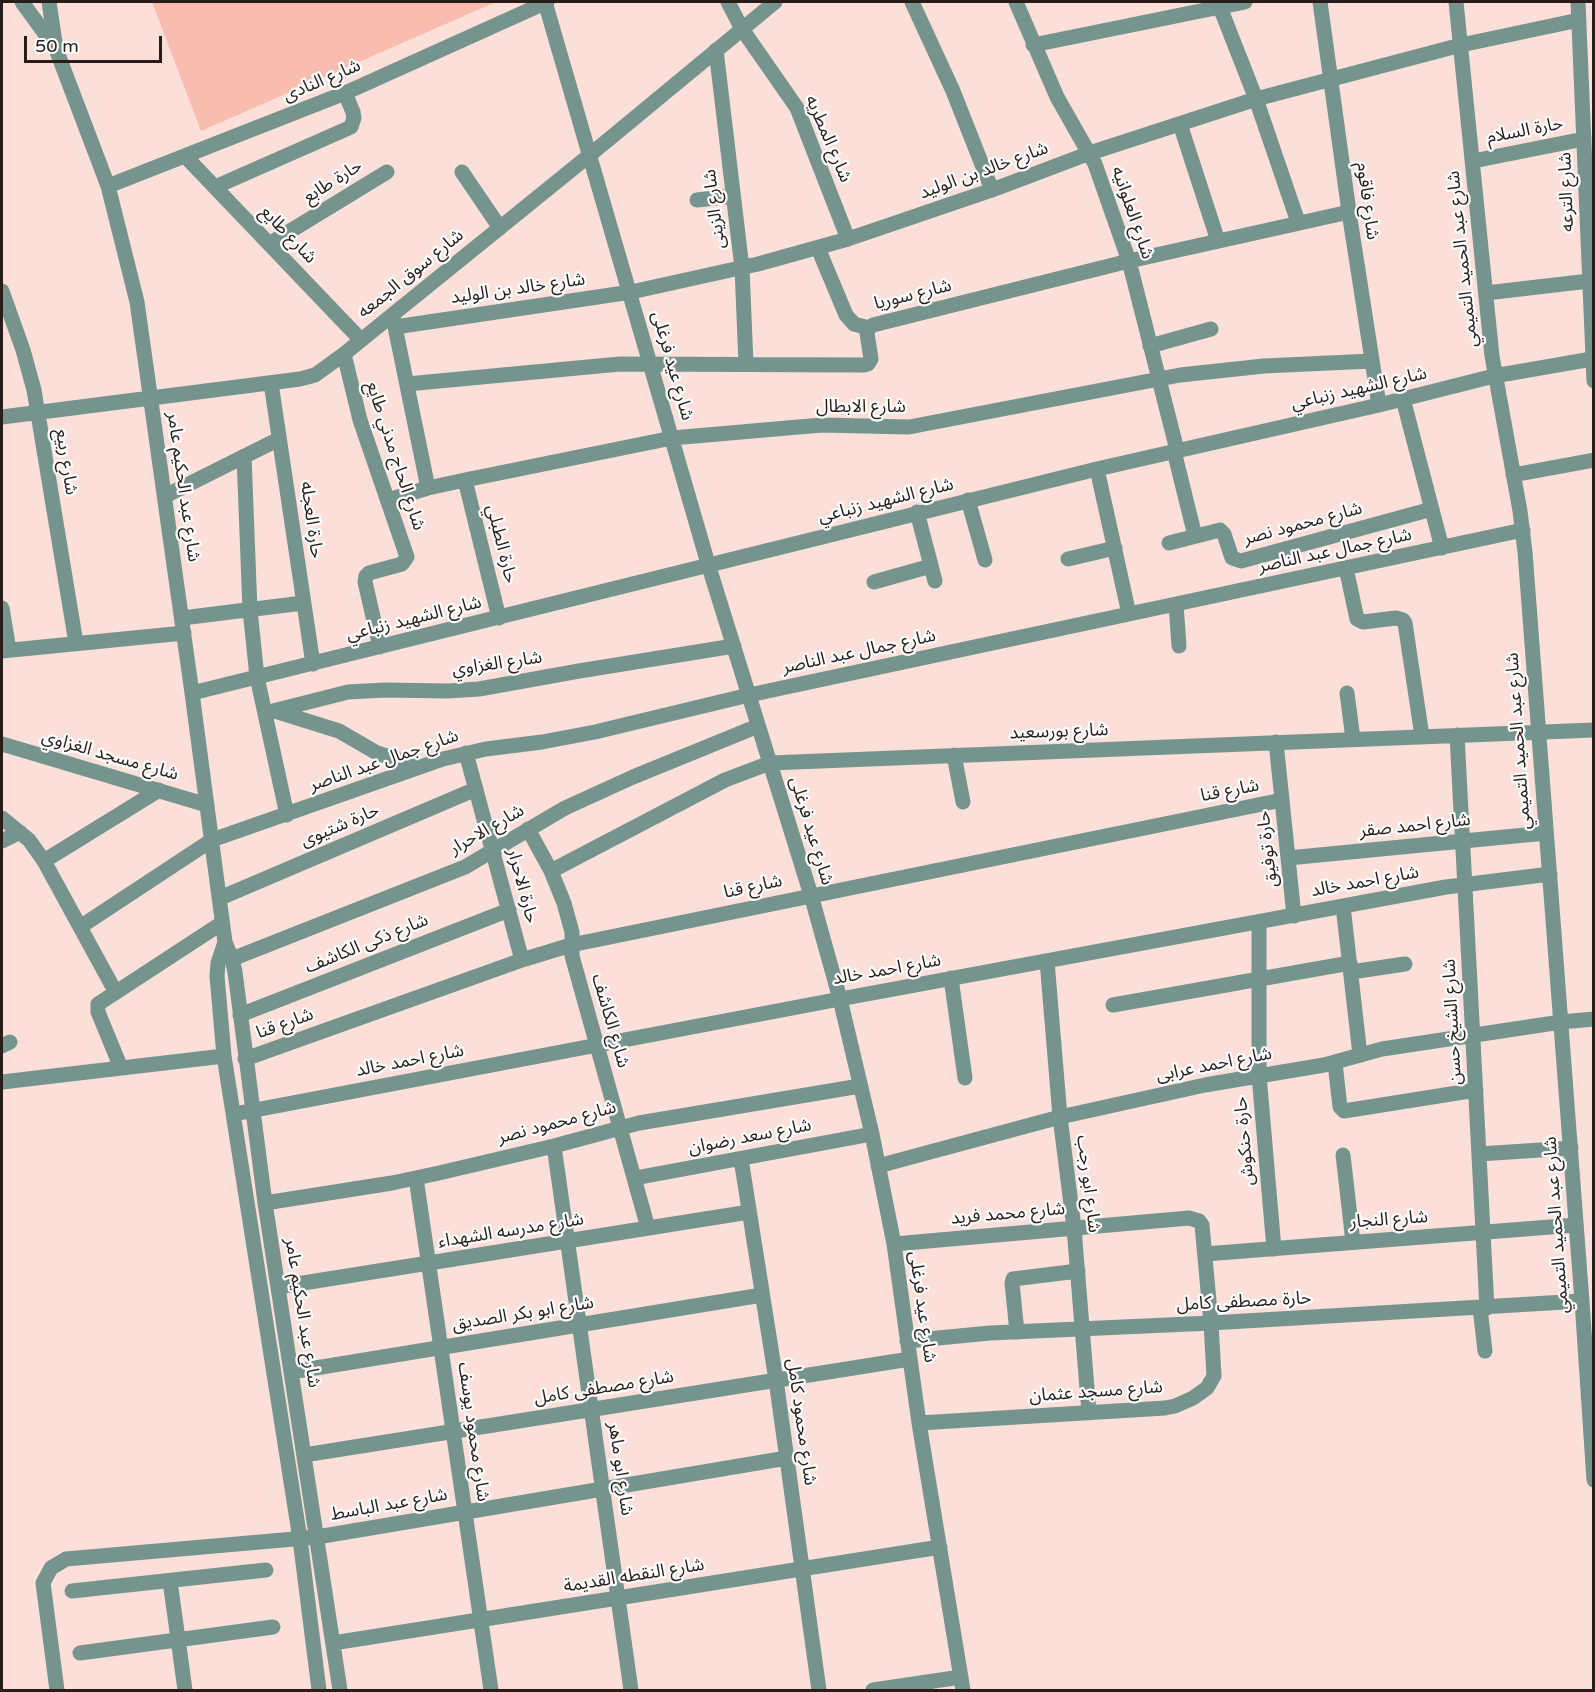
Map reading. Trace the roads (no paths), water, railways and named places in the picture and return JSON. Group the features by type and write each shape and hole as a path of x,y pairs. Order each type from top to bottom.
{"street":[{"name":"شارع عبد الحكيم عامر","path":"22,2 56,49"},
{"name":"شارع عبد الحكيم عامر","path":"49,2 56,49 108,186 137,302 222,923 225,942 232,959 265,1203 340,1690"},
{"name":"شارع النادى","path":"108,186 345,93 546,2"},
{"name":"شارع عيد فرغلى","path":"546,2 709,567 840,999 872,1134 894,1244 919,1423 962,1684"},
{"name":"شارع المطريه","path":"728,2 742,29 797,108 848,239"},
{"name":"شارع سوق الجمعه","path":"2,417 315,375 361,340 394,321 500,228 775,2"},
{"path":"912,2 953,91 992,190"},
{"name":"شارع العلوانيه","path":"1016,2 1033,45 1064,110 1090,153 1129,261 1195,536"},
{"path":"1033,45 1219,4 1245,2"},
{"name":"شارع فاقوم","path":"1320,2 1379,405"},
{"name":"شارع عبد الحميد التميمي","path":"1456,2 1494,376 1523,530 1582,1301 1593,1480"},
{"name":"شارع الترعه","path":"1578,2 1593,381"},
{"path":"1219,4 1256,99 1298,222"},
{"name":"شارع خالد بن الوليد","path":"394,321 631,292 742,268 848,239 992,190 1090,153 1256,99 1461,45 1579,20"},
{"name":"شارع الزينى","path":"716,50 742,268 746,364"},
{"path":"215,187 351,127 354,112 345,93"},
{"path":"1180,124 1218,241"},
{"name":"حارة السلام","path":"1473,161 1584,139"},
{"name":"شارع طايع","path":"186,157 361,340"},
{"name":"حارة طابع","path":"269,244 387,172"},
{"path":"462,172 500,228"},
{"path":"697,200 733,196"},
{"name":"شارع سوريا","path":"407,384 620,364 868,364 871,359 867,333 868,328 873,325 1129,261 1349,212"},
{"path":"818,248 846,315 854,324 868,328"},
{"path":"1485,293 1589,281"},
{"name":"شارع ربيع","path":"2,291 23,350 38,412 76,643"},
{"path":"394,321 428,488"},
{"path":"1150,346 1211,329"},
{"name":"شارع الحاج مدني طايع","path":"344,354 360,420 407,557 402,564 369,573 366,576 365,582 380,647"},
{"name":"شارع الشهيد زنباعي","path":"192,693 709,567 1097,469 1379,405 1494,376 1592,359"},
{"name":"شارع الابطال","path":"388,500 428,488 672,438 822,425 909,427 1158,379 1264,366 1372,361"},
{"name":"حارة العجله","path":"271,382 313,664"},
{"path":"1403,399 1442,548"},
{"path":"165,496 279,439"},
{"path":"244,456 250,610 257,677 270,712 287,815"},
{"path":"1513,475 1593,460"},
{"path":"1097,469 1129,614"},
{"name":"حارة الطبلي","path":"465,480 499,618"},
{"path":"968,500 985,560"},
{"name":"شارع محمود نصر","path":"1169,543 1216,530 1222,531 1232,558 1241,561 1432,508"},
{"path":"917,513 934,581"},
{"name":"شارع جمال عبد الناصر","path":"80,927 212,840 466,753 595,732 749,695 1523,530"},
{"path":"1068,559 1115,548"},
{"path":"874,582 930,566"},
{"path":"1346,568 1357,619 1363,622 1396,618 1405,623 1422,736"},
{"path":"2,608 5,650 76,643 183,626 250,610 303,603"},
{"path":"1176,604 1179,646"},
{"name":"شارع الغزاوي","path":"270,712 348,692 479,689 734,646"},
{"path":"1347,693 1353,739"},
{"path":"270,712 339,731 377,753 420,767"},
{"name":"شارع الاحرار","path":"232,959 448,874 493,851 565,808 633,777 758,726"},
{"name":"شارع بورسعيد","path":"551,871 724,780 770,763 1593,730"},
{"name":"شارع الشيخ حسن","path":"1457,735 1474,1034 1483,1232 1485,1351"},
{"name":"حارة توفيق","path":"1276,742 1294,916"},
{"name":"شارع مسجد الغزاوي","path":"2,744 207,805"},
{"name":"حارة الاحرار","path":"466,753 522,960"},
{"path":"954,755 963,802"},
{"name":"حارة شتيوى","path":"220,898 476,789"},
{"path":"44,861 159,790"},
{"name":"شارع قنا","path":"245,1059 522,960 571,945 1282,800"},
{"path":"2,818 29,840 44,861 115,992"},
{"name":"شارع الكاشف","path":"528,829 551,871 571,926 572,956 648,1228"},
{"path":"2,842 20,832"},
{"name":"شارع احمد صقر","path":"1288,858 1546,833"},
{"name":"شارع احمد خالد","path":"234,1114 597,1044 1343,906 1466,884 1550,874"},
{"path":"1343,906 1360,1054"},
{"name":"شارع ذكى الكاشف","path":"240,1016 509,910"},
{"name":"حارة حنكوش","path":"1259,922 1258,1075 1274,1249"},
{"path":"121,1068 97,1008 101,1001 222,923"},
{"name":"شارع عبد الحكيم عامر","path":"225,942 218,963 217,976 224,1056 300,1539 319,1690"},
{"name":"شارع ابو رجب","path":"1047,961 1060,1117 1084,1329 1089,1413"},
{"path":"1113,1005 1258,979 1405,964"},
{"path":"951,978 965,1078"},
{"path":"1561,1022 1593,1019"},
{"name":"شارع احمد عرابى","path":"878,1166 1060,1117 1205,1085 1335,1063 1360,1054 1474,1034 1561,1022"},
{"path":"2,1082 224,1056"},
{"path":"1335,1063 1340,1107 1344,1111 1476,1090"},
{"name":"شارع محمود نصر","path":"265,1203 416,1178 554,1146 620,1126 860,1086"},
{"name":"شارع سعد رضوان","path":"634,1178 872,1134"},
{"name":"شارع ابو ماهر","path":"554,1146 632,1690"},
{"path":"1479,1154 1570,1148"},
{"path":"1343,1155 1353,1242"},
{"name":"شارع محمود كامل","path":"741,1159 776,1380 819,1690"},
{"name":"شارع محمود يوسف","path":"416,1178 491,1690"},
{"name":"شارع مدرسه الشهداء","path":"278,1287 749,1212"},
{"name":"شارع محمد فريد","path":"894,1244 1195,1218 1202,1225 1205,1254"},
{"name":"شارع النجار","path":"1205,1254 1576,1225"},
{"name":"شارع مسجد عثمان","path":"919,1423 1175,1406 1193,1398 1207,1388 1214,1376 1205,1254"},
{"path":"1017,1332 1012,1282 1014,1278 1078,1271"},
{"name":"شارع ابو بكر الصديق","path":"291,1372 762,1295"},
{"name":"حارة مصطفى كامل","path":"907,1341 1017,1332 1582,1301"},
{"name":"شارع مصطفى كامل","path":"304,1455 910,1359"},
{"name":"شارع عبد الباسط","path":"57,1690 43,1583 51,1568 66,1559 317,1537 787,1458"},
{"name":"شارع النقطه القديمة","path":"333,1643 940,1547"},
{"path":"72,1591 266,1570"},
{"path":"170,1581 185,1690"},
{"path":"80,1653 273,1627"},
{"path":"873,1690 962,1684"}]}
